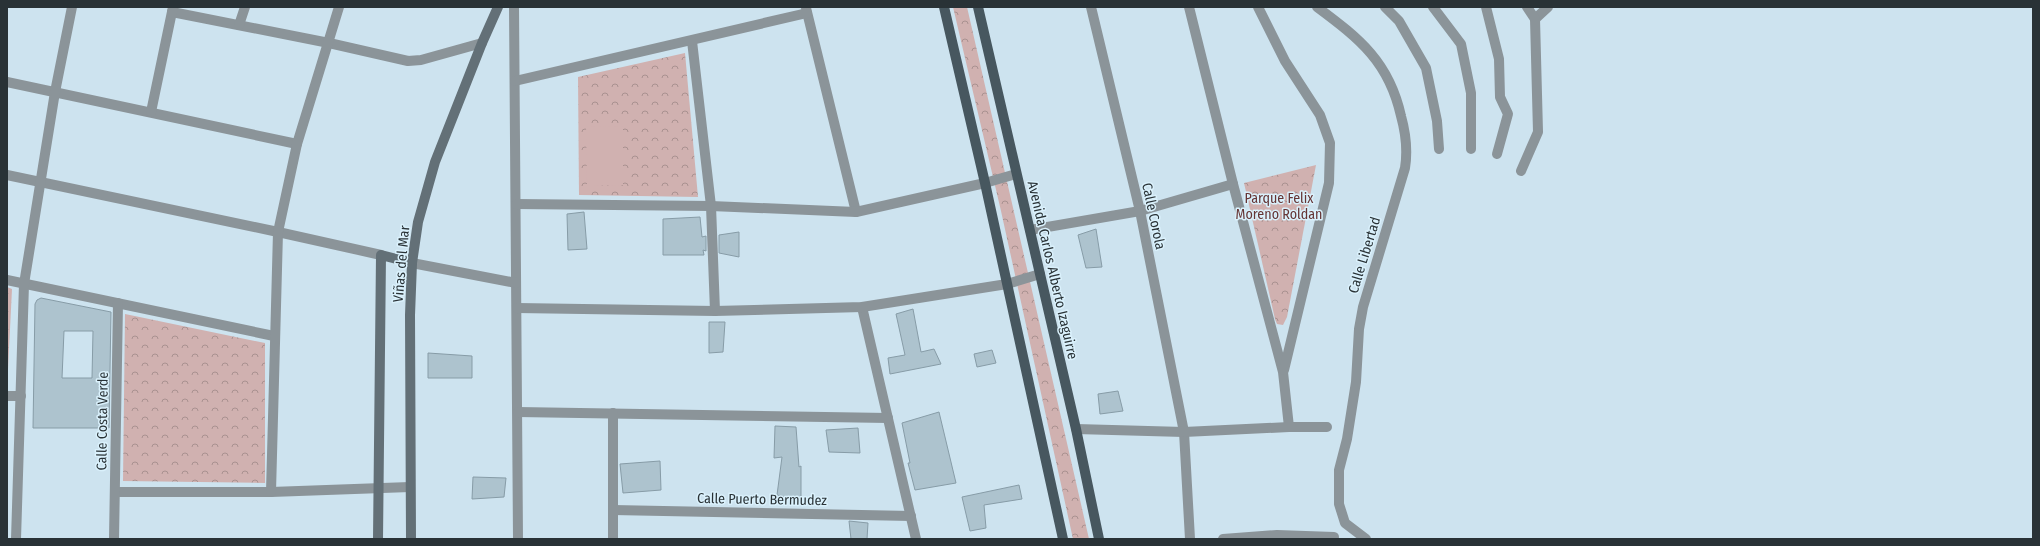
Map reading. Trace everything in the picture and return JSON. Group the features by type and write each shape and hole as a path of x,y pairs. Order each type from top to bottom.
{"main road":[{"path":"944,7 985,184 1063,539"},
{"name":"Avenida Carlos Alberto Izaguirre","path":"978,7 1076,430 1099,539"}],"street":[{"path":"16,539 12,492 21,396 24,284 54,92 72,7"},
{"path":"239,26 245,7"},
{"path":"271,492 278,232 297,144 339,7"},
{"name":"Viñas del Mar","path":"411,539 410,385 412,263 418,222 435,162 482,43 498,7"},
{"path":"514,7 518,539"},
{"name":"Calle Corola","path":"1091,7 1140,211 1184,432 1190,539"},
{"path":"1189,7 1233,184 1283,372 1289,427"},
{"path":"1258,7 1285,61 1320,115 1330,143 1329,183 1283,372"},
{"name":"Calle Libertad","path":"1317,7 1360,41 1382,66 1397,97 1407,140 1405,168 1363,307 1359,329 1356,382 1347,439 1339,470 1339,504 1345,523"},
{"path":"1385,7 1399,21 1426,68 1437,120 1439,150"},
{"path":"1433,7 1460,44 1471,94 1471,149"},
{"path":"1486,7 1499,59 1500,97 1508,114 1497,154"},
{"path":"1522,171 1538,132 1535,19 1527,7"},
{"path":"1535,19 1548,7"},
{"path":"151,112 173,10 239,26 329,43 408,61 421,60 482,43"},
{"path":"515,81 692,41 806,10 856,212"},
{"path":"692,41 711,206 715,311"},
{"path":"7,82 297,144"},
{"path":"516,204 711,206 856,212 985,184 1016,174"},
{"path":"7,175 278,232 412,263 516,283"},
{"path":"1030,230 1140,211 1233,184"},
{"name":"Viñas del Mar","path":"378,539 381,255"},
{"path":"517,308 715,311 862,307 1007,284 1040,274"},
{"path":"7,280 274,336"},
{"name":"Calle Costa Verde","path":"114,539 118,303"},
{"path":"862,307 916,539"},
{"path":"7,396 21,396"},
{"path":"518,412 888,418"},
{"path":"613,413 613,539"},
{"path":"1076,430 1184,432 1289,427 1328,427"},
{"path":"115,492 271,492 410,487"},
{"name":"Calle Puerto Bermudez","path":"613,510 911,516"},
{"path":"1223,539 1277,535 1334,538 1345,523 1366,539"}],"green space":[{"path":"953,7 967,7 1089,539 1073,539 1001,211"},
{"path":"685,53 698,197 579,195 578,77"},
{"path":"623,126 623,185 587,186 586,127"},
{"name":"Parque Felix Moreno Roldan","path":"1316,165 1287,317 1283,325 1277,324 1244,183"},
{"path":"7,287 12,289 7,389"},
{"path":"125,314 265,343 265,483 123,481"}],"building":[{"path":"584,212 587,249 568,250 567,214"},
{"path":"700,217 702,237 706,236 706,251 703,250 704,255 663,255 663,219"},
{"path":"1096,229 1102,267 1086,268 1078,235"},
{"path":"739,232 739,257 719,253 719,235"},
{"path":"41,298 111,312 109,428 33,428 35,304 37,300","holes":["64,331 93,331 92,378 62,378"]},
{"path":"913,309 921,352 934,349 941,364 890,374 888,358 905,355 896,314"},
{"path":"709,322 725,322 723,352 709,353"},
{"path":"992,350 996,363 977,367 974,354"},
{"path":"428,353 472,356 472,378 428,378"},
{"path":"1118,391 1123,411 1100,414 1098,394"},
{"path":"939,412 956,483 915,490 908,463 910,463 902,423"},
{"path":"775,426 796,427 799,467 801,466 801,501 777,495 782,457 774,458"},
{"path":"858,428 860,453 829,452 826,430"},
{"path":"660,461 661,490 623,493 620,464"},
{"path":"473,477 506,478 504,497 472,499"},
{"path":"1019,485 1022,499 984,505 986,528 970,531 962,497"},
{"path":"849,521 868,523 867,539 851,539"}]}
